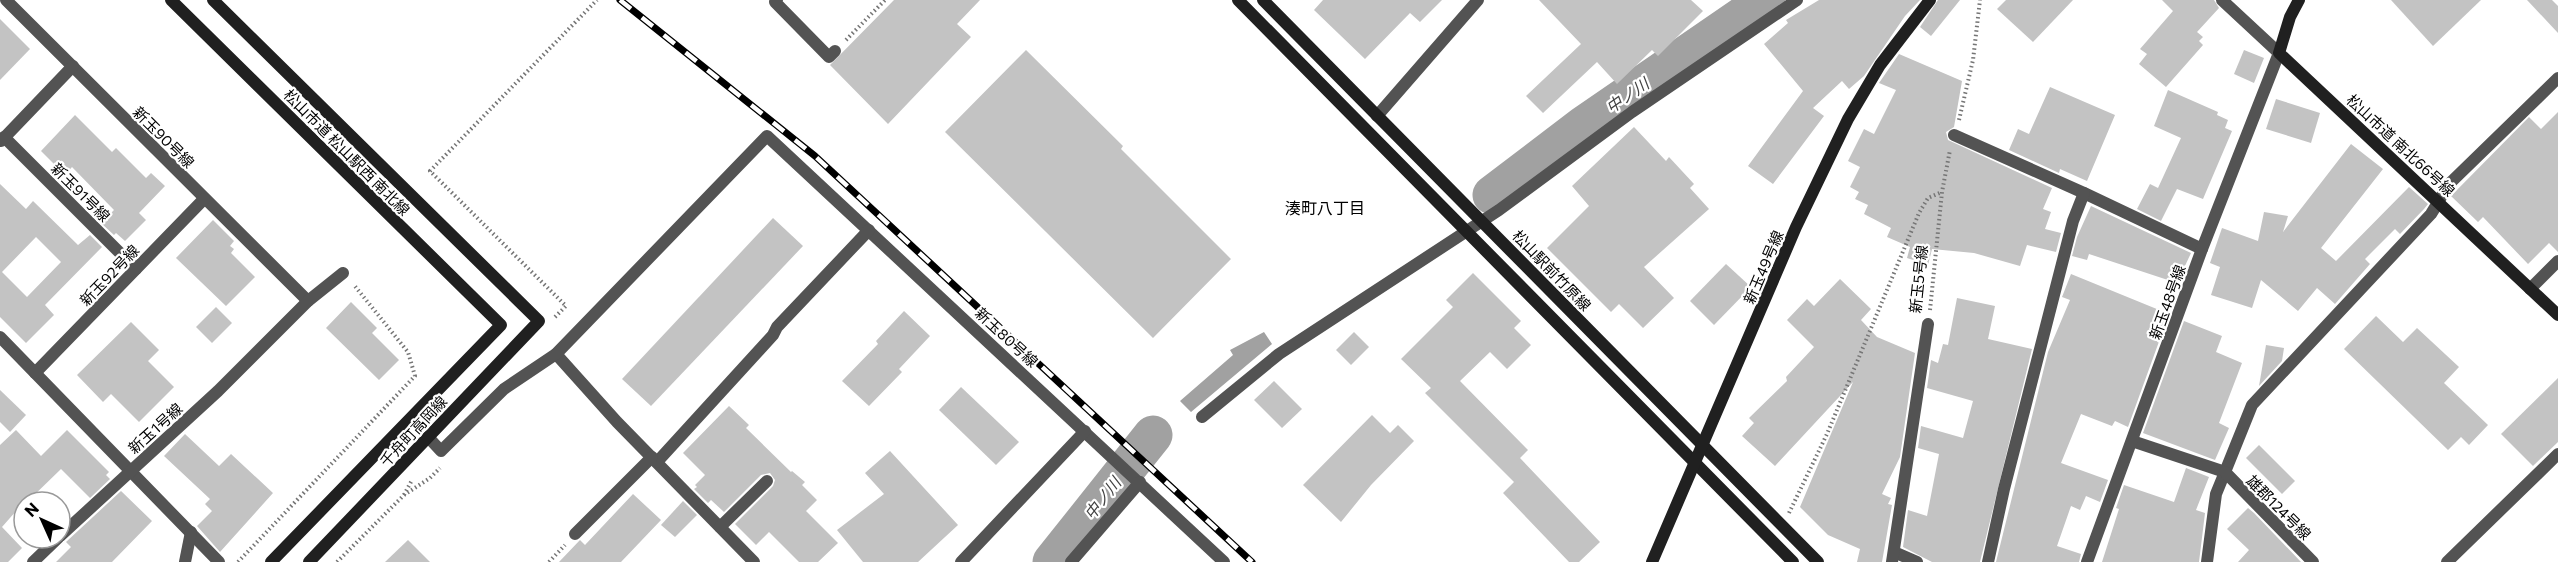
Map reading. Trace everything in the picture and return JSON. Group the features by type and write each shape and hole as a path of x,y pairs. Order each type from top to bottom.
{"street":[{"name":"新玉90号線","path":"6,0 308,301"},
{"name":"松山市道 松山駅西 南北線","path":"171,0 501,325"},
{"name":"松山市道 松山駅西 南北線","path":"213,0 545,322"},
{"path":"1238,0 1793,562"},
{"name":"松山駅前竹原線","path":"1263,0 1818,562"},
{"path":"1365,129 1478,0"},
{"path":"1202,417 1279,354 1482,221 1632,112 1797,0"},
{"name":"新玉49号線","path":"1652,562 1796,226 1848,119 1880,65 1930,0"},
{"name":"松山市道 南北66号線","path":"2222,0 2558,315"},
{"path":"2279,53 2290,16 2299,0"},
{"path":"777,3 832,57"},
{"name":"新玉48号線","path":"2087,562 2202,249 2279,53"},
{"path":"2,139 73,66"},
{"path":"2207,562 2216,494 2252,405 2431,214 2447,186 2558,78"},
{"path":"1954,135 2202,249"},
{"name":"新玉80号線","path":"556,354 767,136 1224,562"},
{"name":"新玉91号線","path":"2,139 136,269"},
{"path":"1988,562 2004,489 2073,221 2084,193"},
{"name":"新玉92号線","path":"35,373 204,199"},
{"path":"575,534 654,460 869,230"},
{"path":"2530,290 2558,261"},
{"name":"新玉1号線","path":"0,337 129,471 218,391 308,301 343,273"},
{"name":"千舟町高岡線","path":"309,562 428,437 545,322"},
{"name":"新玉5号線","path":"1893,557 1928,324"},
{"name":"千舟町高岡線","path":"271,562 501,325"},
{"path":"428,437 441,451 504,389 556,354 654,460 754,562"},
{"path":"961,562 1085,430"},
{"path":"2132,441 2225,472"},
{"path":"2446,562 2558,454"},
{"path":"72,525 129,471 219,562"},
{"name":"雄郡124号線","path":"2225,472 2313,562"},
{"path":"1071,562 1135,478"},
{"path":"720,527 767,481"},
{"path":"185,562 190,532"},
{"path":"33,562 45,550"},
{"path":"1893,557 1917,562"}],"path":[{"path":"545,322 566,306 430,171 597,0"},
{"path":"832,57 885,0"},
{"name":"新玉5号線","path":"1928,324 1942,192 1973,60 1980,0"},
{"path":"1783,526 1827,434 1919,213 1928,198 1942,192"},
{"path":"238,562 415,376 408,352 343,273"},
{"path":"337,562 404,495 430,478 446,462"},
{"path":"404,495 416,473"},
{"path":"549,562 575,534"}],"shaded area":[{"path":"1752,0 1779,0 1640,96 1631,85"},
{"path":"1602,106 1610,117 1497,200 1487,191 1582,118"},
{"path":"1264,332 1272,344 1191,412 1180,401 1233,355 1230,350"}],"building":[{"path":"894,0 980,0 957,24 971,37 888,124 830,65"},
{"path":"1323,0 1442,0 1420,22 1410,13 1365,59 1314,10"},
{"path":"1539,0 1691,0 1703,11 1658,56 1652,50 1617,84 1597,62 1543,113 1526,96 1581,44"},
{"path":"1819,0 1920,0 1905,16 1864,76 1849,89 1842,81 1813,108 1824,116 1773,184 1748,166 1803,91 1764,44 1788,23 1786,20"},
{"path":"1938,0 1960,0 1931,36 1920,27"},
{"path":"2006,0 2073,0 2033,42 1997,9"},
{"path":"2162,0 2214,0 2219,8 2197,32 2203,37 2199,41 2203,45 2166,87 2139,64 2147,54 2140,49 2173,11"},
{"path":"2391,0 2481,0 2433,46"},
{"path":"2527,0 2552,0 2558,6 2558,33"},
{"path":"0,19 30,49 0,80"},
{"path":"1026,50 1123,146 1121,149 1231,259 1153,338 945,132"},
{"path":"2244,50 2264,58 2254,83 2234,74"},
{"path":"1899,54 1962,81 1954,127 1946,132 1948,140 2052,188 2043,209 2051,212 2045,229 2061,233 2056,252 2027,245 2020,266 1974,253 1932,249 1928,265 1907,258 1910,247 1887,237 1891,228 1864,214 1868,205 1855,199 1859,192 1850,187 1860,167 1848,161 1864,129 1874,134 1896,90 1879,83"},
{"path":"2050,87 2115,115 2087,181 2060,169 2059,173 2009,150 2018,129 2029,134"},
{"path":"2168,90 2218,112 2217,115 2228,120 2225,128 2232,131 2203,199 2177,189 2161,221 2137,209 2150,184 2158,188 2181,138 2154,126"},
{"path":"2276,99 2320,113 2311,143 2266,129"},
{"path":"2558,112 2558,252 2549,243 2528,264 2483,217 2478,222 2451,196 2529,117 2541,129"},
{"path":"75,115 112,152 116,148 146,178 151,173 165,186 139,213 146,220 125,241 101,223 114,210 72,167 65,175 41,151"},
{"path":"1634,127 1666,161 1669,157 1694,184 1690,188 1709,209 1644,267 1674,298 1643,328 1619,304 1611,312 1547,248 1589,206 1572,186"},
{"path":"2351,144 2383,169 2321,248 2336,261 2409,187 2428,204 2424,209 2400,234 2395,229 2365,259 2370,264 2335,304 2317,288 2298,311 2261,280 2252,308 2211,295 2220,267 2210,263 2222,228 2258,241 2264,212 2288,216 2283,232"},
{"path":"0,184 26,209 33,201 78,245 90,235 102,247 45,305 54,315 26,343 0,317","holes":["36,237 61,262 27,297 2,272"]},
{"path":"2091,206 2191,253 2177,283 2089,254 2087,260 2072,256 2077,237"},
{"path":"773,218 803,246 651,406 622,379"},
{"path":"213,220 234,241 230,246 234,249 231,253 255,277 226,306 176,258"},
{"path":"1726,264 1751,287 1714,325 1690,301"},
{"path":"1473,273 1521,321 1514,328 1531,345 1507,369 1490,352 1460,381 1528,450 1520,458 1600,542 1579,562 1569,562 1503,493 1514,482 1425,393 1431,388 1401,359 1453,307 1446,300"},
{"path":"2071,274 2169,314 2128,427 2115,421 2112,426 2081,414 2061,463 2108,480 2100,502 2086,496 2080,510 2071,506 2057,546 2081,554 2079,562 1996,562 2048,352 2070,300 2062,297"},
{"path":"1840,279 1871,309 1861,320 1877,337 1915,353 1900,457 1882,494 1891,498 1888,504 1892,505 1882,562 1857,562 1860,549 1828,535 1800,507 1853,382 1775,466 1742,436 1754,423 1749,418 1787,381 1786,377 1814,347 1787,320 1807,299 1814,306"},
{"path":"1957,298 1995,306 1988,339 2032,349 1980,562 1932,562 1903,547 1908,510 1927,516 1939,454 1918,448 1921,426 1963,438 1973,401 1927,388 1931,360 1938,363 1943,344 1948,345"},
{"path":"351,302 377,328 372,333 399,360 379,380 326,328"},
{"path":"216,307 232,323 212,343 196,327"},
{"path":"904,311 930,336 899,369 902,372 869,406 842,381 878,344 876,341"},
{"path":"2376,316 2403,342 2417,328 2459,367 2444,383 2488,425 2469,445 2461,437 2448,450 2344,349"},
{"path":"2184,321 2222,336 2216,352 2242,363 2219,423 2229,428 2215,460 2143,433"},
{"path":"131,322 159,350 148,361 174,387 139,422 111,394 103,402 77,375"},
{"path":"1354,332 1369,347 1351,365 1336,350"},
{"path":"2266,345 2284,348 2282,361 2259,386"},
{"path":"2558,378 2558,442 2533,466 2501,434"},
{"path":"1274,381 1302,409 1282,428 1254,400"},
{"path":"961,387 1019,442 996,465 939,410"},
{"path":"0,390 26,415 10,432 0,422"},
{"path":"729,406 749,425 746,428 791,472 805,482 802,485 817,500 806,511 838,543 818,562 799,562 769,532 756,545 735,524 773,486 775,480 770,473 761,475 724,512 711,500 708,503 694,489 705,475 683,453"},
{"path":"1372,415 1390,433 1398,425 1414,441 1371,485 1341,522 1303,485"},
{"path":"16,430 41,456 67,430 109,472 106,475 110,479 90,498 61,469 39,490 12,490 12,516 2,527 12,538 12,550 20,550 8,562 0,562 0,445"},
{"path":"185,434 219,466 231,454 273,493 220,552 197,526 212,511 205,504 210,499 164,456"},
{"path":"2259,445 2295,481 2282,494 2246,458"},
{"path":"890,451 958,525 918,562 863,562 837,530 884,494 865,473"},
{"path":"2186,468 2209,477 2196,510 2205,513 2199,562 2102,562 2124,485 2174,502"},
{"path":"121,491 152,521 112,562 56,562 68,550 72,550 72,536"},
{"path":"633,494 661,520 621,562 559,562 580,540 585,545"},
{"path":"683,501 697,515 675,537 661,525"},
{"path":"2248,508 2301,562 2238,562 2249,550 2227,529"},
{"path":"408,540 430,562 385,562"}],"waterway":[{"name":"中ノ川","path":"1492,195 1584,125 1766,0"},
{"name":"中ノ川","path":"1052,562 1153,435"}],"railway":[{"path":"620,0 815,156 1252,562"}],"district":[{"name":"湊町八丁目","path":"1325,207"}]}
